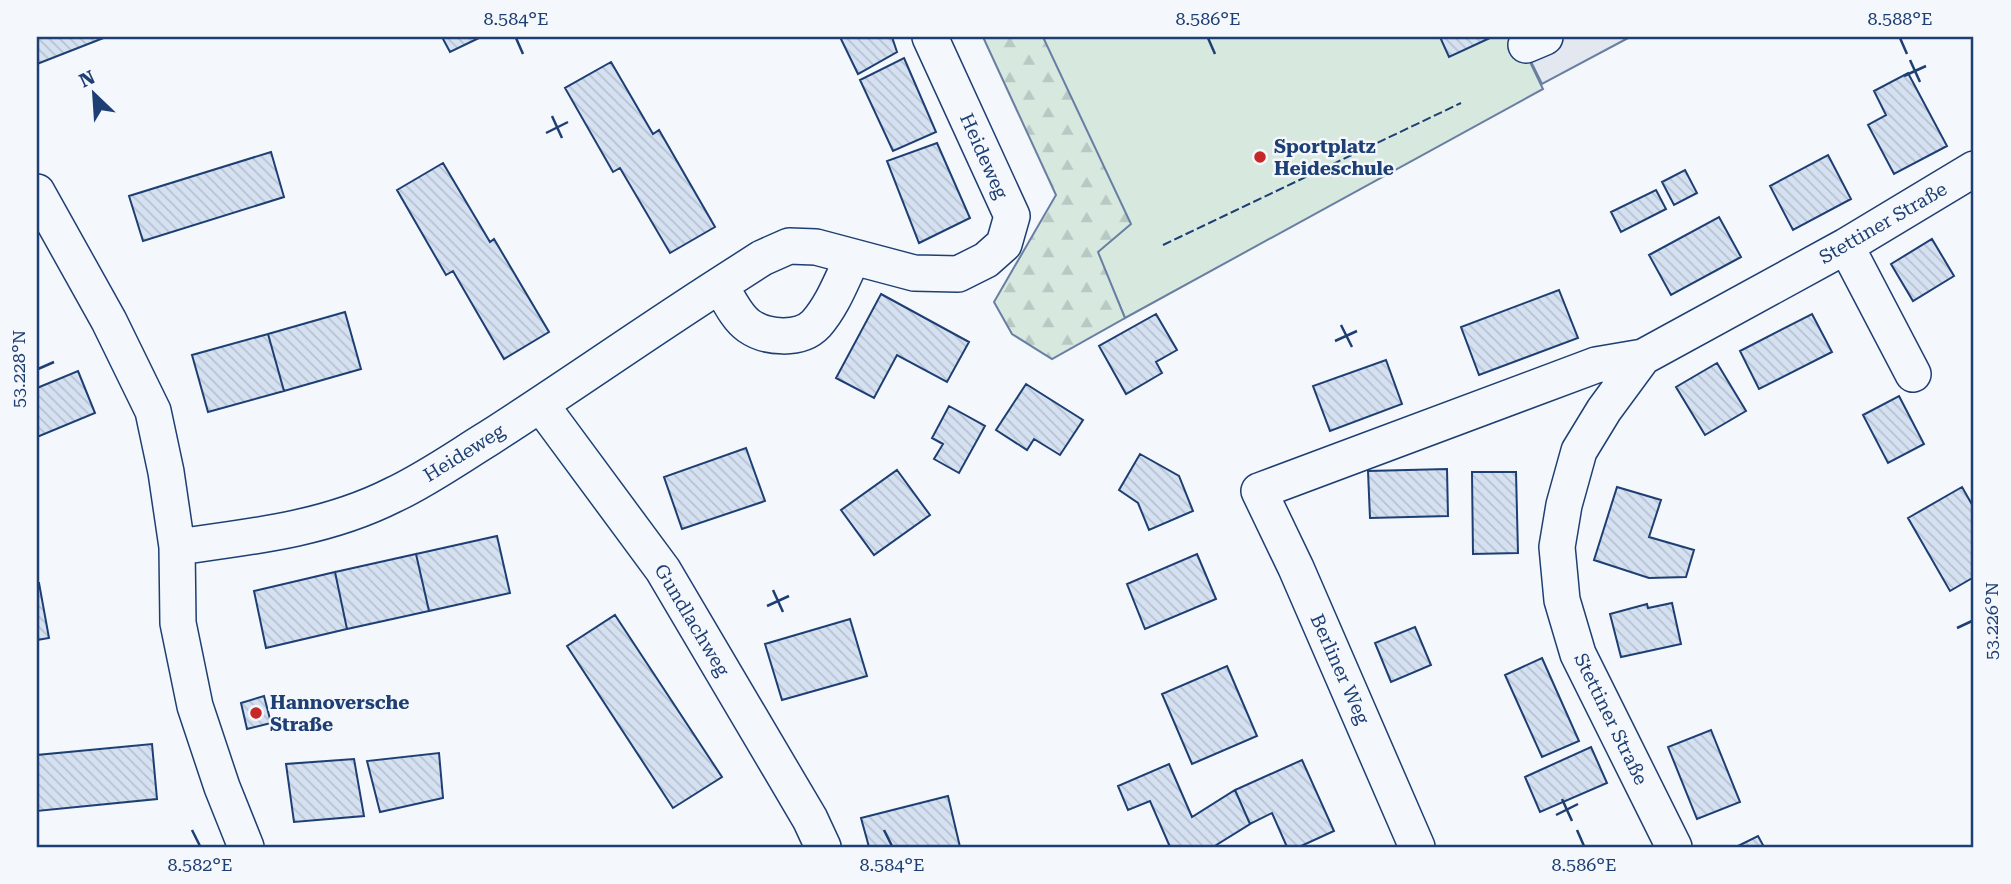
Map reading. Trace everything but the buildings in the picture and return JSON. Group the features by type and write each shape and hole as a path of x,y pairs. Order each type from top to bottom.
{"street":[{"name":"Heideweg","path":"177,547 268,535 328,520 392,496 541,405 640,336 762,258 789,246 816,247 914,274 958,274 986,260 1004,244 1012,216 930,37"},
{"name":"Stettiner Straße","path":"1259,491 1596,365 1643,357 1846,246 1974,170"},
{"path":"37,192 109,321 153,411 166,472 177,547 178,623 195,706 222,787 246,847"},
{"path":"1846,246 1913,374"},
{"path":"720,285 748,325 768,334 792,335 813,327 828,308 853,257"},
{"name":"Stettiner Straße","path":"1643,357 1604,410 1579,451 1564,505 1557,547 1562,600 1578,654 1674,847"},
{"name":"Gundlachweg","path":"541,405 663,570 810,819 823,847"},
{"name":"Berliner Weg","path":"1259,491 1296,568 1417,847"}],"green space":[{"path":"983,37 1043,37 1131,224 1098,252 1125,318 1052,359 1012,334 994,302 1056,195"},
{"name":"Sportplatz Heideschule","path":"1043,37 1518,37 1543,89 1125,318 1097,252"}],"shaded area":[{"path":"1519,37 1630,37 1542,84"}],"fence":[{"path":"1163,245 1461,103"}],"place":[{"name":"Sportplatz Heideschule","path":"1260,157"},
{"name":"Hannoversche Straße","path":"256,713"}]}
